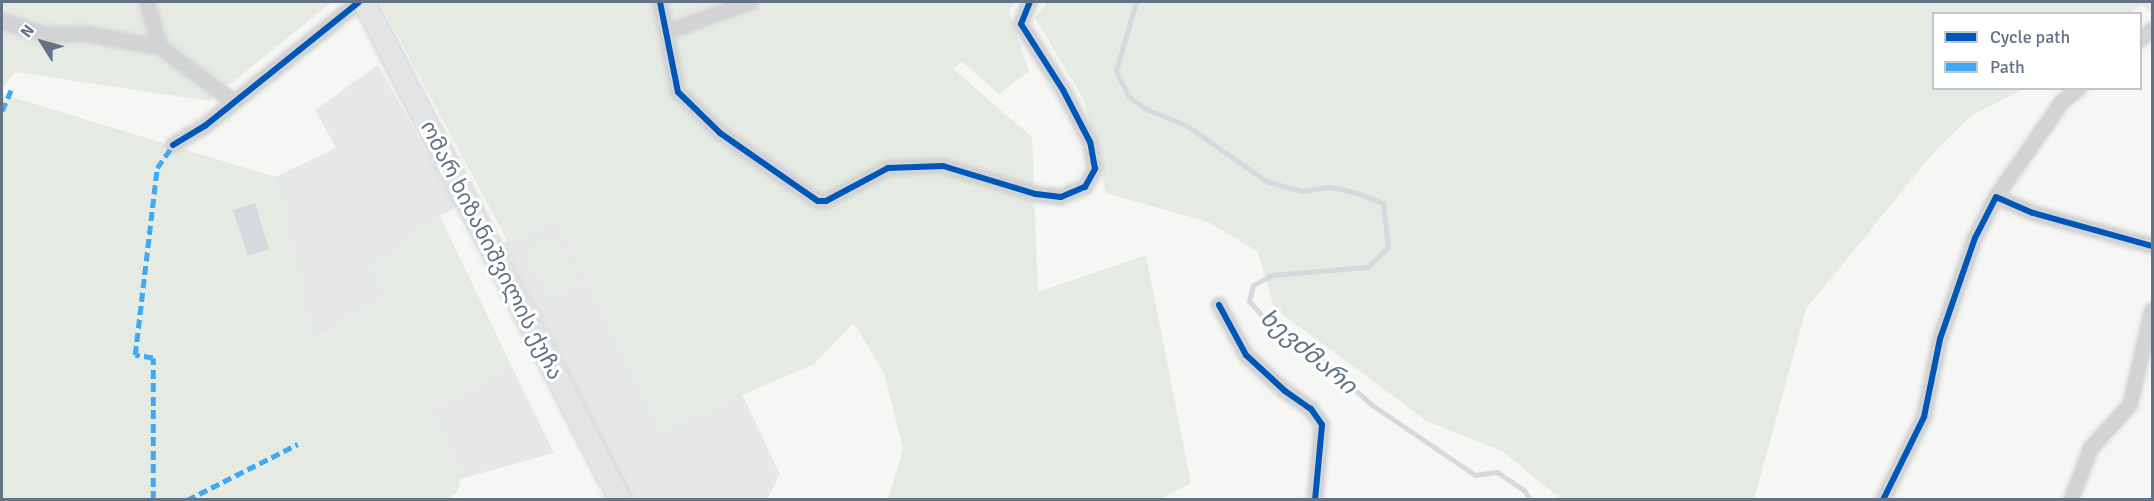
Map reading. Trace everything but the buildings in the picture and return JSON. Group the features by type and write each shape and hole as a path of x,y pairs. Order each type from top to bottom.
{"main road":[{"name":"ომარ ხიზანიშვილის ქუჩა","path":"361,2 620,500"}],"street":[{"path":"147,2 160,47"},
{"path":"173,145 234,102 361,2"},
{"path":"660,2 678,92 720,134 818,201 826,201 888,168 943,166 1036,194 1061,197 1085,187 1095,169 1090,142 1063,90 1021,24 1030,2"},
{"path":"667,32 751,2"},
{"path":"2,21 46,35 86,34 160,47 234,102"},
{"path":"1883,500 1924,417 1940,339 1975,238 1996,197 2062,102 2077,90"},
{"path":"1996,197 2033,213 2152,246"},
{"path":"1219,305 1246,355 1285,391 1311,409 1322,425 1315,500"},
{"path":"2071,500 2091,448 2130,405 2152,310"}],"shaded area":[{"path":"2,2 332,2 209,101 15,72 2,89"},
{"path":"380,2 1016,2 1009,10 1029,72 999,94 962,62 953,69 1032,137 1038,292 1146,255 1191,483 1165,496 1165,499 888,499 903,449 884,373 854,323 814,364 662,429 557,217 508,242"},
{"path":"1047,2 2152,2 2152,14 2142,4 2132,12 1932,12 1932,90 2021,90 1971,116 1934,152 1806,309 1754,500 1561,499 1502,451 1428,422 1274,308 1258,252 1208,222 1106,193 1084,100 1035,18"},
{"path":"378,65 457,207 440,216 390,298 311,341 275,177 336,148 315,110"},
{"path":"2,94 275,177 312,341 390,298 372,268 440,216 511,365 429,408 460,479 458,491 446,500 2,499"},
{"path":"255,203 269,249 248,256 233,210"},
{"path":"557,217 662,428 741,392 780,474 767,499 632,499 503,244"},
{"path":"554,239 578,283 552,297 527,253"},
{"path":"511,365 554,453 460,479 429,408"}],"waterway":[{"name":"ხევძმარი","path":"1136,2 1116,71 1128,96 1146,109 1186,125 1266,181 1302,191 1330,187 1354,192 1383,203 1388,247 1367,267 1272,275 1253,285 1249,301 1267,321 1314,353 1372,405 1475,475 1497,472 1524,490 1530,500"}],"marked path":[{"path":"2,111 11,90"},
{"path":"153,500 153,358 135,355 157,168 173,145"},
{"path":"187,500 298,444"}],"cycle path":[{"path":"173,145 206,125 359,2"},
{"path":"660,2 678,92 720,133 818,201 826,201 888,168 943,166 1036,194 1061,197 1085,187 1095,169 1090,142 1063,90 1021,24 1030,2"},
{"path":"1883,500 1924,417 1940,339 1975,238 1996,197 2033,213 2152,246"},
{"path":"1219,305 1246,355 1285,391 1311,409 1322,425 1315,500"}]}
